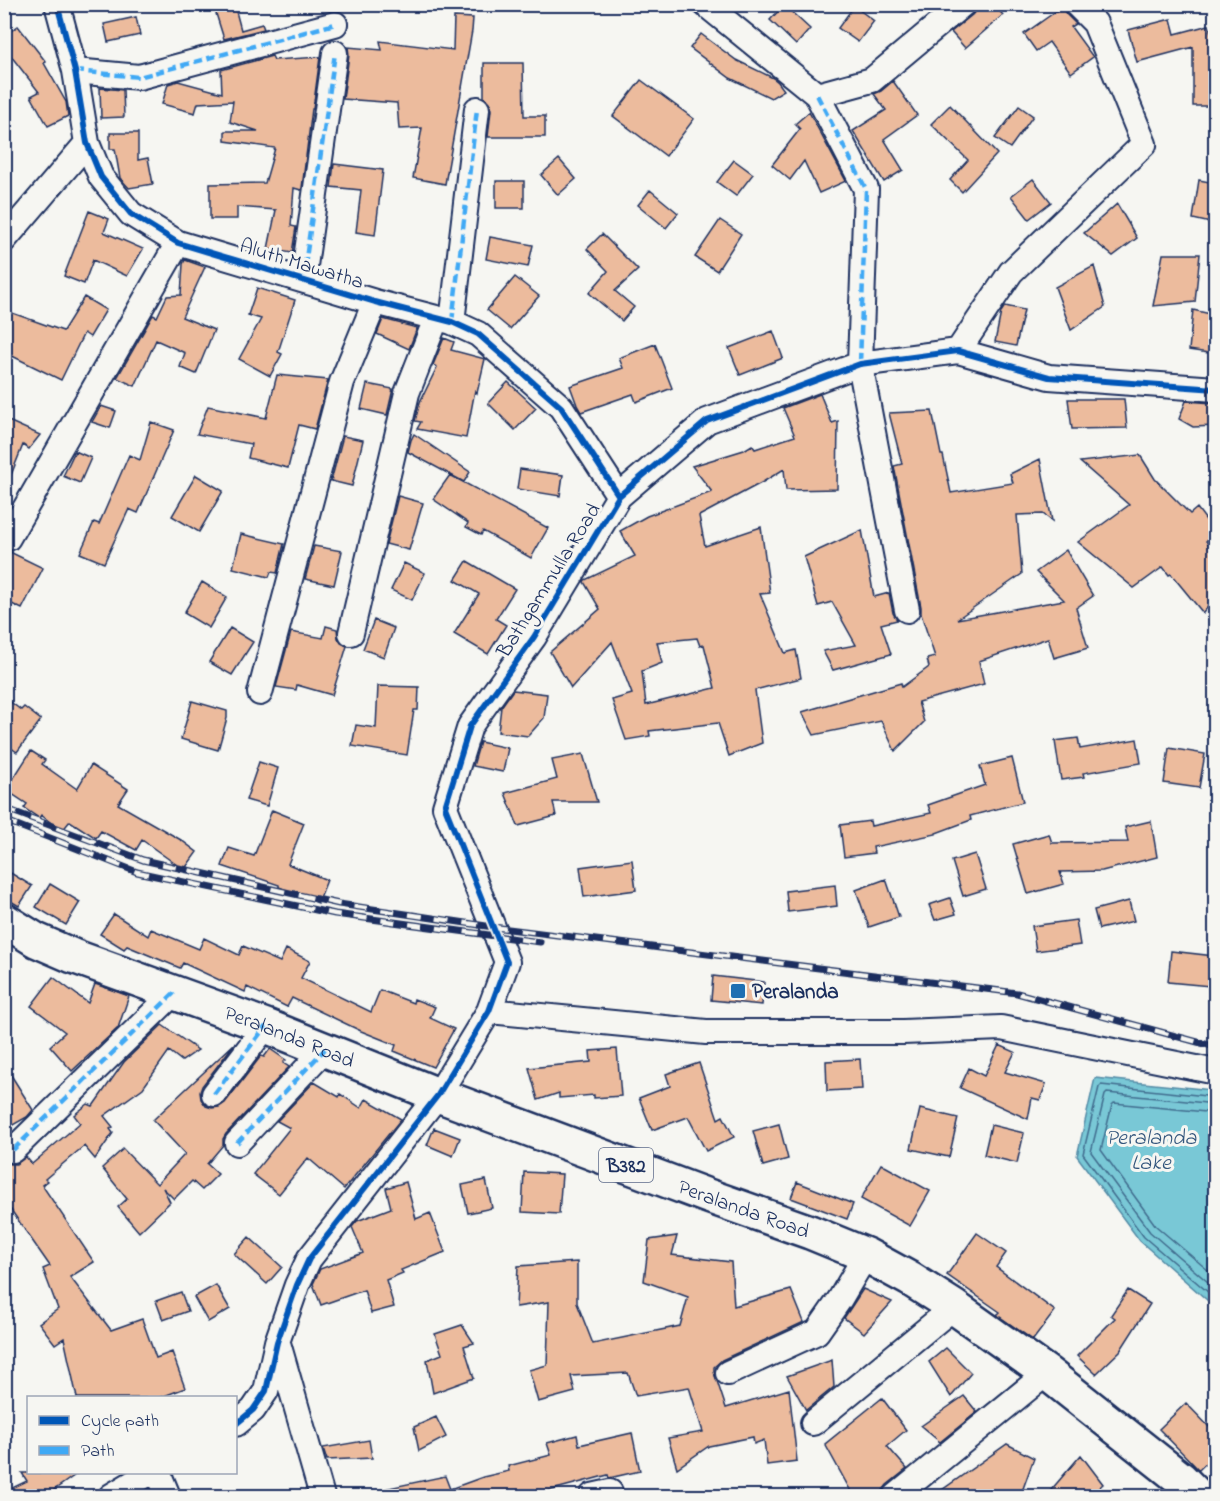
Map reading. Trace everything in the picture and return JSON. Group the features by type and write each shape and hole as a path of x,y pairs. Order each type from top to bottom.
{"main road":[{"name":"Peralanda Road","path":"4,920 36,940 73,956 325,1048 438,1095 810,1232 866,1255 954,1307 1047,1373 1182,1491"}],"street":[{"name":"Aluth Mawatha","path":"57,4 75,71 87,143 101,177 131,214 178,243 444,321 478,334 561,407 619,496"},
{"path":"705,4 817,95 866,189 860,364 907,610"},
{"path":"958,351 1011,272 1144,144 1095,23 1076,4"},
{"path":"817,95 872,80 956,7"},
{"path":"75,71 139,77 335,24"},
{"path":"303,280 335,53"},
{"path":"351,633 407,393 444,321 477,109"},
{"path":"4,240 87,143"},
{"path":"8,538 178,243"},
{"path":"260,693 342,382 375,302"},
{"name":"Bathgammulla Road","path":"237,1423 253,1410 266,1391 277,1342 297,1285 309,1259 438,1095 489,1011 507,962 445,807 470,726 534,637 619,496 707,421 860,364 958,351 1049,377 1215,389"},
{"path":"13,1150 175,992"},
{"path":"489,1011 706,1032 903,1032 1001,1028 1215,1072"},
{"path":"214,1094 266,1026"},
{"path":"237,1143 325,1048"},
{"path":"728,1373 817,1332 866,1255"},
{"path":"813,1423 954,1307"},
{"path":"277,1342 322,1497"},
{"path":"896,1497 1047,1373"},
{"path":"111,1497 149,1474"},
{"path":"158,1474 168,1497"}],"water":[{"name":"Peralanda Lake","path":"1095,1078 1215,1092 1215,1307 1140,1241 1077,1156"}],"building":[{"path":"213,4 234,4 241,30 262,24 264,29 224,39"},
{"path":"982,4 993,4 1003,15 965,48 951,32"},
{"path":"784,5 810,29 796,45 770,20"},
{"path":"854,6 874,21 858,42 838,28"},
{"path":"1062,7 1076,24 1071,27 1093,57 1071,73 1049,42 1036,51 1024,34"},
{"path":"136,17 140,35 108,42 104,24"},
{"path":"454,17 473,18 445,184 413,178 422,128 399,129 397,103 343,99 348,47 382,50 380,41 453,50"},
{"path":"1171,19 1175,34 1209,25 1215,49 1214,106 1193,106 1193,47 1137,62 1128,30"},
{"path":"18,26 46,62 44,63 66,102 68,116 48,126 31,96 39,92 4,47 4,36"},
{"path":"701,34 736,60 773,78 784,90 771,98 730,78 690,48"},
{"path":"272,56 274,60 320,57 302,188 301,190 294,188 291,226 296,227 292,253 268,249 276,210 237,207 237,219 210,219 210,184 265,183 275,148 225,141 225,131 258,131 230,122 233,101 198,103 195,113 162,104 168,84 178,81 222,93 221,70"},
{"path":"484,63 523,63 524,116 545,116 545,137 488,137 491,110 490,103 484,97"},
{"path":"641,80 694,119 666,156 613,116"},
{"path":"893,81 917,115 884,139 903,170 884,182 853,131 886,110 874,94"},
{"path":"100,88 123,90 124,117 101,118"},
{"path":"950,105 997,154 962,192 950,180 968,160 931,124"},
{"path":"1019,106 1033,116 1010,148 995,138"},
{"path":"809,112 846,181 819,193 804,161 790,180 772,165 800,129 795,124"},
{"path":"110,133 138,133 138,160 148,158 153,184 129,188 120,178 115,149 110,149"},
{"path":"559,159 576,179 558,195 541,175"},
{"path":"734,160 753,174 736,196 717,182"},
{"path":"334,164 383,170 375,235 356,232 361,190 331,187"},
{"path":"1033,179 1051,202 1029,219 1011,196"},
{"path":"1199,180 1215,183 1215,224 1193,219"},
{"path":"496,181 524,181 524,208 496,208"},
{"path":"650,190 678,213 666,228 638,205"},
{"path":"1117,204 1137,238 1113,256 1084,233"},
{"path":"89,211 109,219 104,232 143,249 127,276 93,260 84,284 64,276"},
{"path":"720,220 741,234 717,271 695,257"},
{"path":"602,234 638,270 615,291 634,307 622,321 589,293 608,271 587,249"},
{"path":"490,237 533,245 528,267 486,259"},
{"path":"1163,254 1200,254 1195,302 1153,306"},
{"path":"185,260 205,267 182,317 214,330 196,374 180,367 185,353 156,340 135,386 117,378 153,315 157,317 167,296 181,295"},
{"path":"1094,266 1105,307 1071,330 1055,287"},
{"path":"515,277 539,296 510,329 487,310"},
{"path":"257,288 295,300 278,352 282,354 270,376 239,359 261,319 248,315"},
{"path":"84,297 106,310 90,337 84,333 61,380 4,352 4,310 63,331"},
{"path":"1005,306 1024,310 1016,346 995,342 1001,312"},
{"path":"1193,310 1215,315 1215,354 1189,350"},
{"path":"383,319 417,328 409,349 377,334"},
{"path":"773,331 783,358 740,375 729,348"},
{"path":"444,338 454,342 451,350 485,359 477,393 475,390 466,438 417,429 421,422 415,421 420,402 437,367 433,365"},
{"path":"655,344 672,388 636,402 633,394 581,412 570,386 623,368 619,358"},
{"path":"277,375 328,380 315,429 299,425 288,468 248,458 251,444 197,434 208,406 266,418"},
{"path":"508,382 536,408 515,430 488,403"},
{"path":"367,384 393,389 387,415 361,409"},
{"path":"820,394 832,423 838,421 837,489 786,490 784,469 699,516 705,546 761,527 770,593 760,594 785,653 796,650 801,678 755,690 762,743 729,756 718,723 649,731 650,736 626,740 612,700 632,694 612,642 571,688 550,652 600,609 584,582 585,580 635,556 620,531 647,516 712,492 692,466 744,450 752,445 755,449 795,436 783,408","holes":["697,638 700,646 704,645 715,688 646,705 642,671 662,663 657,642"]},
{"path":"1068,399 1124,399 1127,428 1072,429"},
{"path":"1186,401 1213,403 1215,405 1215,426 1193,427 1179,419"},
{"path":"101,406 116,411 110,428 92,422"},
{"path":"932,411 951,493 1013,483 1010,474 1040,459 1052,521 1043,514 1017,515 1022,574 957,619 1064,600 1036,572 1066,550 1093,596 1076,608 1088,648 1054,658 1048,638 979,661 984,684 918,702 924,722 895,751 881,721 814,735 802,712 901,683 902,687 929,667 927,659 935,657 921,614 894,466 902,464 889,413"},
{"path":"4,419 40,435 29,449 23,445 5,490"},
{"path":"151,422 174,430 138,513 129,509 104,563 80,553 94,522 99,524 129,455 140,460"},
{"path":"414,434 470,472 464,482 408,452"},
{"path":"343,436 363,440 352,486 331,481"},
{"path":"75,451 91,458 80,483 63,476"},
{"path":"1140,455 1155,479 1190,514 1197,508 1215,532 1206,541 1215,552 1215,598 1203,613 1163,567 1134,588 1078,542 1129,505 1080,462"},
{"path":"520,469 563,475 560,496 517,489"},
{"path":"196,475 223,491 199,532 172,516"},
{"path":"450,475 548,528 531,558 483,531 481,535 466,527 468,523 433,499"},
{"path":"398,496 423,503 409,550 386,544"},
{"path":"862,530 874,597 889,593 893,613 897,620 881,624 891,654 833,670 823,651 856,645 832,602 818,606 804,557"},
{"path":"241,534 284,544 277,573 271,572 269,577 233,568"},
{"path":"314,546 342,551 334,585 305,579"},
{"path":"4,551 43,568 22,609 4,600"},
{"path":"467,561 515,589 496,619 506,625 488,654 454,634 479,594 455,580"},
{"path":"404,563 425,573 412,600 391,590"},
{"path":"202,582 227,597 209,628 184,613"},
{"path":"374,620 394,628 384,657 363,649"},
{"path":"326,626 337,629 338,638 347,646 332,695 297,685 296,690 276,687 291,632 323,638"},
{"path":"230,628 253,642 232,675 209,662"},
{"path":"378,686 419,687 418,710 414,710 407,755 352,746 356,725 376,728"},
{"path":"513,690 547,694 544,718 528,736 498,732 501,707"},
{"path":"4,697 21,710 24,707 41,720 17,752 4,743"},
{"path":"192,701 227,711 218,750 181,739"},
{"path":"1078,738 1080,749 1137,739 1141,763 1083,773 1084,777 1061,780 1055,741"},
{"path":"480,742 508,748 503,772 473,766"},
{"path":"1169,748 1205,754 1199,788 1164,783"},
{"path":"31,751 45,760 42,764 77,789 91,765 128,789 118,804 181,840 197,852 184,870 142,840 136,850 101,831 96,838 70,821 62,831 41,815 39,818 24,808 27,804 6,790"},
{"path":"583,754 597,802 553,802 556,816 518,826 505,793 557,779 552,760"},
{"path":"1012,758 1023,802 970,816 971,820 936,834 873,847 874,853 844,857 840,825 870,821 871,826 931,813 928,805 985,785 980,766"},
{"path":"259,762 278,768 267,806 246,800"},
{"path":"272,810 304,823 288,864 327,880 318,903 279,887 279,885 222,866 229,848 254,856"},
{"path":"1151,821 1157,857 1102,871 1060,872 1064,884 1028,894 1013,844 1049,834 1052,843 1128,842 1125,827"},
{"path":"975,854 986,889 963,896 952,861"},
{"path":"632,860 636,890 584,897 580,867"},
{"path":"4,869 32,886 19,906 4,897"},
{"path":"886,879 899,917 869,927 856,890"},
{"path":"50,884 80,902 66,925 36,907"},
{"path":"835,885 837,906 788,912 786,891"},
{"path":"950,898 956,914 935,920 929,905"},
{"path":"1129,901 1134,921 1099,929 1094,910"},
{"path":"114,914 148,936 151,929 199,949 204,938 239,955 243,946 280,962 286,949 310,961 301,978 371,1012 380,990 413,1003 414,999 435,1007 430,1018 454,1029 433,1067 394,1051 396,1045 292,998 287,1007 247,987 245,992 183,963 180,968 127,946 124,949 100,934"},
{"path":"1076,920 1080,945 1036,951 1032,926"},
{"path":"1171,951 1214,956 1210,986 1168,982"},
{"name":"Peralanda","path":"713,976 764,982 762,1005 711,1000"},
{"path":"53,977 88,1003 95,984 129,996 118,1028 72,1071 50,1046 65,1032 31,1006"},
{"path":"162,1025 198,1050 182,1061 169,1051 143,1088 104,1116 113,1127 110,1129 113,1133 95,1159 84,1146 45,1179 47,1181 42,1185 94,1262 70,1277 111,1330 142,1319 156,1358 172,1352 185,1388 164,1396 77,1396 64,1338 55,1344 39,1323 58,1309 43,1269 50,1266 11,1210 4,1213 4,1161 16,1164 26,1157 32,1164 80,1123 74,1115 88,1104 93,1106 124,1062"},
{"path":"235,1043 202,1086 201,1099 206,1106 219,1107 225,1103 261,1056 264,1057 270,1049 286,1060 283,1063 289,1067 226,1134 223,1145 207,1164 218,1174 202,1190 192,1181 174,1199 163,1188 170,1202 139,1232 118,1207 127,1199 102,1168 123,1149 157,1184 185,1154 153,1120"},
{"path":"999,1045 1015,1052 1005,1072 1046,1084 1040,1100 1032,1098 1028,1119 960,1088 969,1068 984,1076"},
{"path":"617,1049 621,1096 594,1098 594,1095 559,1098 559,1093 538,1100 529,1068 591,1062 590,1051"},
{"path":"860,1059 862,1089 827,1091 826,1061"},
{"path":"699,1063 718,1119 723,1116 734,1137 706,1151 688,1117 652,1130 639,1098 670,1086 666,1074"},
{"path":"4,1064 33,1110 27,1117 4,1130"},
{"path":"314,1082 339,1097 340,1094 361,1108 366,1099 401,1119 344,1189 308,1158 279,1194 253,1174 290,1128 277,1121"},
{"path":"920,1109 958,1118 949,1157 911,1149"},
{"path":"779,1124 788,1159 763,1166 753,1131"},
{"path":"991,1125 1024,1133 1017,1163 984,1155"},
{"path":"434,1128 460,1138 453,1156 427,1145"},
{"path":"881,1164 930,1191 910,1226 861,1199"},
{"path":"524,1172 562,1174 559,1214 522,1212"},
{"path":"486,1180 492,1208 468,1213 462,1185"},
{"path":"406,1182 416,1219 430,1213 445,1252 401,1270 403,1273 386,1280 394,1307 371,1313 364,1290 321,1305 313,1284 320,1269 363,1253 352,1227 357,1221 391,1208 386,1188"},
{"path":"797,1182 853,1204 847,1219 791,1198"},
{"path":"977,1233 1006,1253 996,1267 1055,1311 1033,1340 997,1315 1000,1312 947,1275"},
{"path":"677,1236 672,1255 731,1262 734,1306 791,1290 804,1322 722,1360 714,1367 714,1372 726,1408 789,1389 797,1461 767,1465 764,1440 754,1444 753,1437 709,1446 677,1468 668,1438 703,1432 689,1387 636,1396 628,1373 571,1376 575,1392 538,1402 529,1370 547,1365 549,1302 516,1307 518,1266 577,1262 577,1303 593,1344 680,1326 688,1297 644,1281 649,1240"},
{"path":"249,1237 282,1267 267,1284 234,1254"},
{"path":"216,1285 230,1309 208,1322 194,1297"},
{"path":"863,1289 892,1302 864,1333 844,1318"},
{"path":"1128,1290 1150,1304 1120,1351 1096,1374 1077,1356 1115,1318 1111,1315"},
{"path":"181,1292 188,1311 163,1320 156,1301"},
{"path":"462,1325 474,1343 464,1346 474,1378 433,1393 427,1360 442,1354 435,1334"},
{"path":"946,1348 971,1373 951,1397 929,1362"},
{"path":"832,1360 834,1387 806,1410 787,1376"},
{"path":"964,1396 977,1412 940,1442 921,1426"},
{"path":"882,1398 906,1430 887,1446 907,1469 887,1485 882,1497 854,1497 825,1444"},
{"path":"1186,1403 1215,1433 1215,1454 1199,1470 1159,1429"},
{"path":"436,1417 446,1437 419,1451 414,1427"},
{"path":"632,1433 640,1471 609,1478 608,1475 526,1497 384,1497 384,1489 445,1476 450,1489 483,1477 509,1471 508,1466 551,1455 547,1443 577,1435 579,1445"},
{"path":"369,1440 372,1458 327,1460 323,1448"},
{"path":"1007,1444 1034,1458 1020,1497 932,1497"},
{"path":"1081,1455 1103,1484 1089,1497 1045,1497"},
{"path":"22,1473 77,1474 44,1497 4,1497 4,1492 27,1481"}],"railway":[{"path":"4,808 143,860 339,904 493,927 1017,993 1216,1047"},
{"path":"4,820 137,872 335,914 540,942"}],"marked path":[{"path":"951,4 954,11"},
{"path":"75,71 139,77 335,24"},
{"path":"303,280 335,53"},
{"path":"817,95 866,189 860,364"},
{"path":"452,322 477,109"},
{"path":"13,1150 175,992"},
{"path":"214,1094 266,1026"},
{"path":"237,1143 325,1049"}],"cycle path":[{"path":"57,4 75,71 87,143 101,177 131,214 178,243 375,302 452,322 478,334 561,407 619,496"},
{"path":"237,1423 253,1410 266,1391 277,1342 297,1285 309,1259 438,1095 489,1011 507,962 445,807 470,726 534,637 619,496 707,421 860,364 958,351 1049,377 1216,389"}],"place":[{"name":"Peralanda","path":"738,991"}]}
